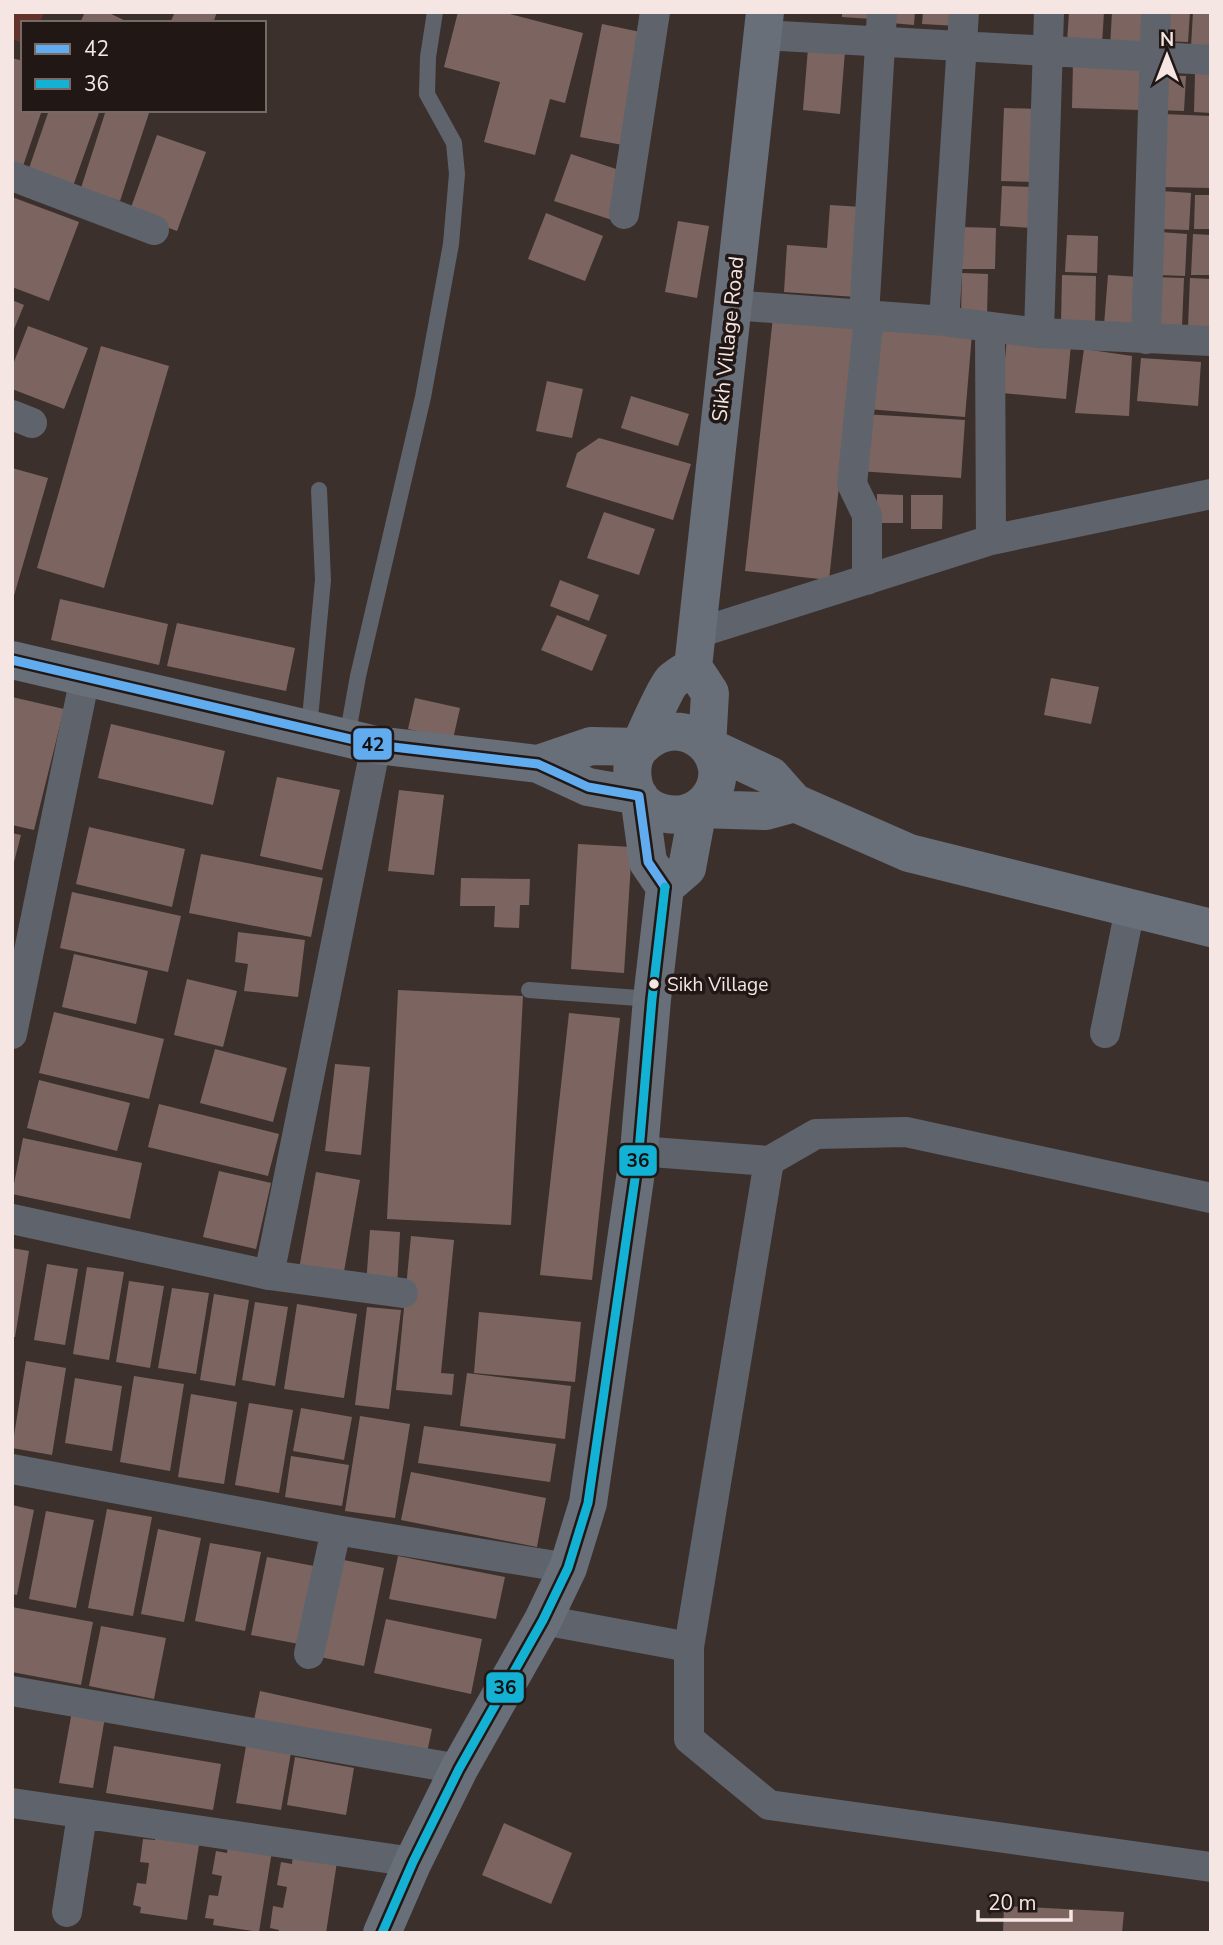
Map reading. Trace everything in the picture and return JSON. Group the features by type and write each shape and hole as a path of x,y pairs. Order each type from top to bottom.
{"main road":[{"name":"Sikh Village Road","path":"696,650 731,304 764,24"},
{"path":"696,650 710,693 707,746 714,758 717,772 715,786 698,809 672,816 659,813 648,806 633,785 632,772 634,759 669,683 696,650"},
{"path":"12,660 361,742 538,764 588,787 639,796"},
{"path":"538,764 591,746 641,747 661,733 686,733 707,746 771,776 795,803 909,853 1211,928"},
{"path":"382,1933 459,1769 543,1620 568,1568 588,1503 639,1151 665,887 648,862 639,796"},
{"path":"698,809 766,811 795,803"},
{"path":"665,887 687,868 698,809"}],"street":[{"path":"624,214 655,12"},
{"path":"867,580 867,515 852,484 866,316 882,12"},
{"path":"944,321 964,12"},
{"path":"1039,333 1049,12"},
{"path":"1146,339 1156,12"},
{"path":"764,24 880,42 1211,60"},
{"path":"12,176 154,230"},
{"path":"731,304 944,321 1039,333 1211,341"},
{"path":"990,328 991,540"},
{"path":"696,650 867,580 991,540 1211,494"},
{"path":"12,1034 85,677"},
{"path":"269,1275 361,742"},
{"path":"1105,1033 1130,909"},
{"path":"639,1151 769,1160 816,1134 906,1132 1211,1198"},
{"path":"769,1160 689,1647 689,1739 769,1805 1211,1867"},
{"path":"12,1219 269,1275 403,1293"},
{"path":"12,1469 336,1530 568,1568"},
{"path":"309,1654 336,1530"},
{"path":"543,1620 689,1647"},
{"path":"12,1691 459,1769"},
{"path":"12,1802 82,1815 413,1863"},
{"path":"67,1912 82,1815"}],"lane":[{"path":"361,742 358,676 423,397 451,244 457,174 454,143 427,94 428,57 435,12"},
{"path":"309,729 323,580 319,490"},
{"path":"529,989 652,999"}],"shaded area":[{"path":"12,12 44,12 41,21 21,21 21,42 12,39"}],"building":[{"path":"85,12 107,12 126,21 81,21"},
{"path":"175,12 217,12 214,21 171,21"},
{"path":"458,12 502,12 583,33 565,103 550,99 535,155 484,142 500,82 444,67"},
{"path":"842,12 872,12 872,19 842,17"},
{"path":"891,12 915,12 914,25 891,23"},
{"path":"923,12 958,12 957,26 922,24"},
{"path":"1069,12 1104,12 1102,44 1067,42"},
{"path":"1112,12 1146,12 1144,49 1110,48"},
{"path":"1160,12 1190,12 1188,42 1159,41"},
{"path":"1193,12 1211,12 1211,48 1191,47"},
{"path":"602,24 650,34 628,146 580,137"},
{"path":"808,48 845,51 840,114 803,110"},
{"path":"12,58 21,60 21,112 41,112 23,166 12,162"},
{"path":"1073,63 1143,66 1141,110 1072,108"},
{"path":"1195,74 1211,74 1211,113 1194,112"},
{"path":"1157,75 1186,76 1184,111 1156,110"},
{"path":"1004,108 1040,109 1037,182 1001,181"},
{"path":"48,112 99,112 72,189 27,174"},
{"path":"105,112 149,112 120,201 81,188"},
{"path":"1163,114 1211,116 1211,188 1160,187"},
{"path":"157,135 206,152 177,231 129,213"},
{"path":"571,154 628,173 612,220 554,201"},
{"path":"1002,186 1035,187 1033,228 1000,226"},
{"path":"1161,191 1191,193 1189,230 1159,229"},
{"path":"1195,195 1211,195 1211,229 1194,229"},
{"path":"12,197 79,222 49,301 12,287"},
{"path":"830,205 862,207 856,297 784,292 787,245 827,248"},
{"path":"546,213 603,236 585,281 528,259"},
{"path":"678,221 709,226 697,298 665,292"},
{"path":"961,227 996,228 995,269 960,269"},
{"path":"1160,232 1187,234 1185,276 1158,275"},
{"path":"1193,234 1211,235 1211,275 1191,275"},
{"path":"1067,235 1098,236 1097,273 1065,272"},
{"path":"962,273 988,274 987,316 961,315"},
{"path":"1062,275 1096,276 1095,324 1061,323"},
{"path":"1108,275 1139,277 1135,328 1104,325"},
{"path":"1153,277 1184,278 1182,326 1151,325"},
{"path":"1190,278 1211,279 1211,328 1188,327"},
{"path":"12,300 24,305 12,334"},
{"path":"773,317 856,327 829,580 745,571"},
{"path":"28,326 88,348 64,409 12,389 12,367"},
{"path":"874,326 972,334 965,417 867,409"},
{"path":"1007,337 1071,344 1066,399 1002,393"},
{"path":"101,346 169,366 104,588 37,568"},
{"path":"1084,349 1132,356 1129,416 1075,413"},
{"path":"1141,358 1201,362 1198,406 1137,401"},
{"path":"547,381 583,389 572,438 536,431"},
{"path":"631,396 689,414 678,446 621,428"},
{"path":"862,414 965,420 961,478 858,471"},
{"path":"599,438 691,464 673,520 566,487 577,453"},
{"path":"12,468 48,478 13,599 12,599"},
{"path":"877,494 903,495 903,523 877,523"},
{"path":"911,495 943,495 942,529 911,529"},
{"path":"604,512 655,529 639,575 587,558"},
{"path":"560,580 599,595 589,621 550,606"},
{"path":"60,599 168,624 159,665 51,640"},
{"path":"557,615 607,635 592,671 541,650"},
{"path":"177,623 295,648 286,691 167,666"},
{"path":"1051,678 1099,687 1091,724 1044,715"},
{"path":"12,697 64,709 34,830 12,825"},
{"path":"415,698 460,708 453,739 408,729"},
{"path":"111,724 225,751 213,805 98,778"},
{"path":"277,777 340,790 322,870 260,856"},
{"path":"399,790 444,795 434,875 388,871"},
{"path":"89,827 185,849 172,907 76,884"},
{"path":"12,833 21,835 13,866 12,866"},
{"path":"578,844 632,847 624,973 571,969"},
{"path":"201,854 323,878 311,937 189,913"},
{"path":"461,878 530,879 529,905 520,905 519,928 494,927 495,906 460,906"},
{"path":"72,892 181,916 168,972 60,948"},
{"path":"238,932 305,940 298,997 244,991 248,964 235,962"},
{"path":"74,954 148,971 136,1024 62,1007"},
{"path":"187,979 237,991 223,1047 174,1035"},
{"path":"398,990 523,996 511,1225 387,1219"},
{"path":"54,1012 164,1039 149,1099 39,1073"},
{"path":"569,1013 620,1018 592,1280 540,1275"},
{"path":"215,1049 287,1068 273,1122 200,1103"},
{"path":"335,1064 370,1067 361,1155 325,1151"},
{"path":"39,1080 130,1103 117,1151 27,1128"},
{"path":"159,1104 279,1134 268,1176 148,1147"},
{"path":"23,1138 142,1163 130,1219 12,1194"},
{"path":"219,1171 271,1183 256,1249 203,1237"},
{"path":"316,1172 360,1180 342,1283 298,1275"},
{"path":"370,1230 400,1232 397,1287 366,1285"},
{"path":"411,1236 454,1240 441,1373 454,1374 452,1395 396,1390"},
{"path":"12,1248 29,1251 15,1337 12,1337"},
{"path":"47,1264 78,1269 65,1345 34,1340"},
{"path":"87,1267 124,1272 109,1360 73,1354"},
{"path":"129,1281 164,1286 150,1368 116,1362"},
{"path":"172,1288 209,1293 196,1374 158,1368"},
{"path":"214,1294 249,1300 235,1386 200,1380"},
{"path":"255,1302 288,1307 275,1386 242,1380"},
{"path":"297,1304 357,1314 344,1398 284,1389"},
{"path":"367,1307 401,1310 389,1409 355,1405"},
{"path":"479,1312 581,1322 575,1382 474,1373"},
{"path":"26,1361 66,1368 52,1455 12,1448"},
{"path":"467,1373 571,1386 565,1439 460,1426"},
{"path":"134,1376 184,1384 170,1471 120,1462"},
{"path":"75,1378 122,1386 112,1451 65,1443"},
{"path":"191,1394 237,1402 224,1484 178,1477"},
{"path":"249,1403 293,1410 279,1493 235,1485"},
{"path":"301,1408 352,1417 344,1460 293,1451"},
{"path":"360,1416 410,1424 395,1518 345,1511"},
{"path":"424,1426 556,1444 550,1482 418,1463"},
{"path":"291,1456 349,1465 342,1506 285,1497"},
{"path":"411,1472 546,1498 537,1547 401,1520"},
{"path":"12,1505 34,1510 17,1595 12,1594"},
{"path":"107,1509 152,1517 133,1616 88,1608"},
{"path":"46,1511 94,1520 76,1608 29,1599"},
{"path":"158,1529 201,1538 184,1622 141,1614"},
{"path":"210,1543 261,1552 245,1631 195,1621"},
{"path":"398,1556 505,1577 496,1619 389,1599"},
{"path":"267,1557 314,1566 299,1644 251,1635"},
{"path":"339,1559 384,1568 364,1666 320,1657"},
{"path":"12,1607 93,1622 81,1685 12,1672"},
{"path":"386,1619 482,1639 471,1694 374,1673"},
{"path":"101,1626 166,1638 154,1699 89,1686"},
{"path":"260,1691 432,1729 426,1757 254,1720"},
{"path":"72,1711 105,1717 93,1788 59,1783"},
{"path":"114,1746 221,1764 213,1810 106,1793"},
{"path":"246,1746 291,1753 281,1810 236,1803"},
{"path":"295,1757 354,1768 346,1815 287,1805"},
{"path":"504,1823 572,1853 551,1904 482,1875"},
{"path":"156,1832 200,1839 187,1920 140,1913 141,1907 133,1905 137,1883 146,1884 149,1863 140,1862 143,1839 155,1840"},
{"path":"228,1844 272,1851 259,1932 213,1925 214,1919 205,1918 209,1895 218,1896 222,1876 212,1874 216,1851 227,1853"},
{"path":"293,1855 337,1862 326,1933 278,1933 279,1930 270,1928 273,1906 283,1908 287,1887 277,1885 281,1862 292,1864"},
{"path":"1004,1906 1124,1912 1122,1933 1003,1933"}],"transit line":[{"name":"42","path":"12,660 376,745 538,764 588,787 639,796 648,862 665,887"},
{"name":"36","path":"382,1933 413,1862 459,1769 543,1620 568,1568 588,1503 639,1151 665,887"}],"place":[{"name":"Sikh Village","path":"654,984"}]}
